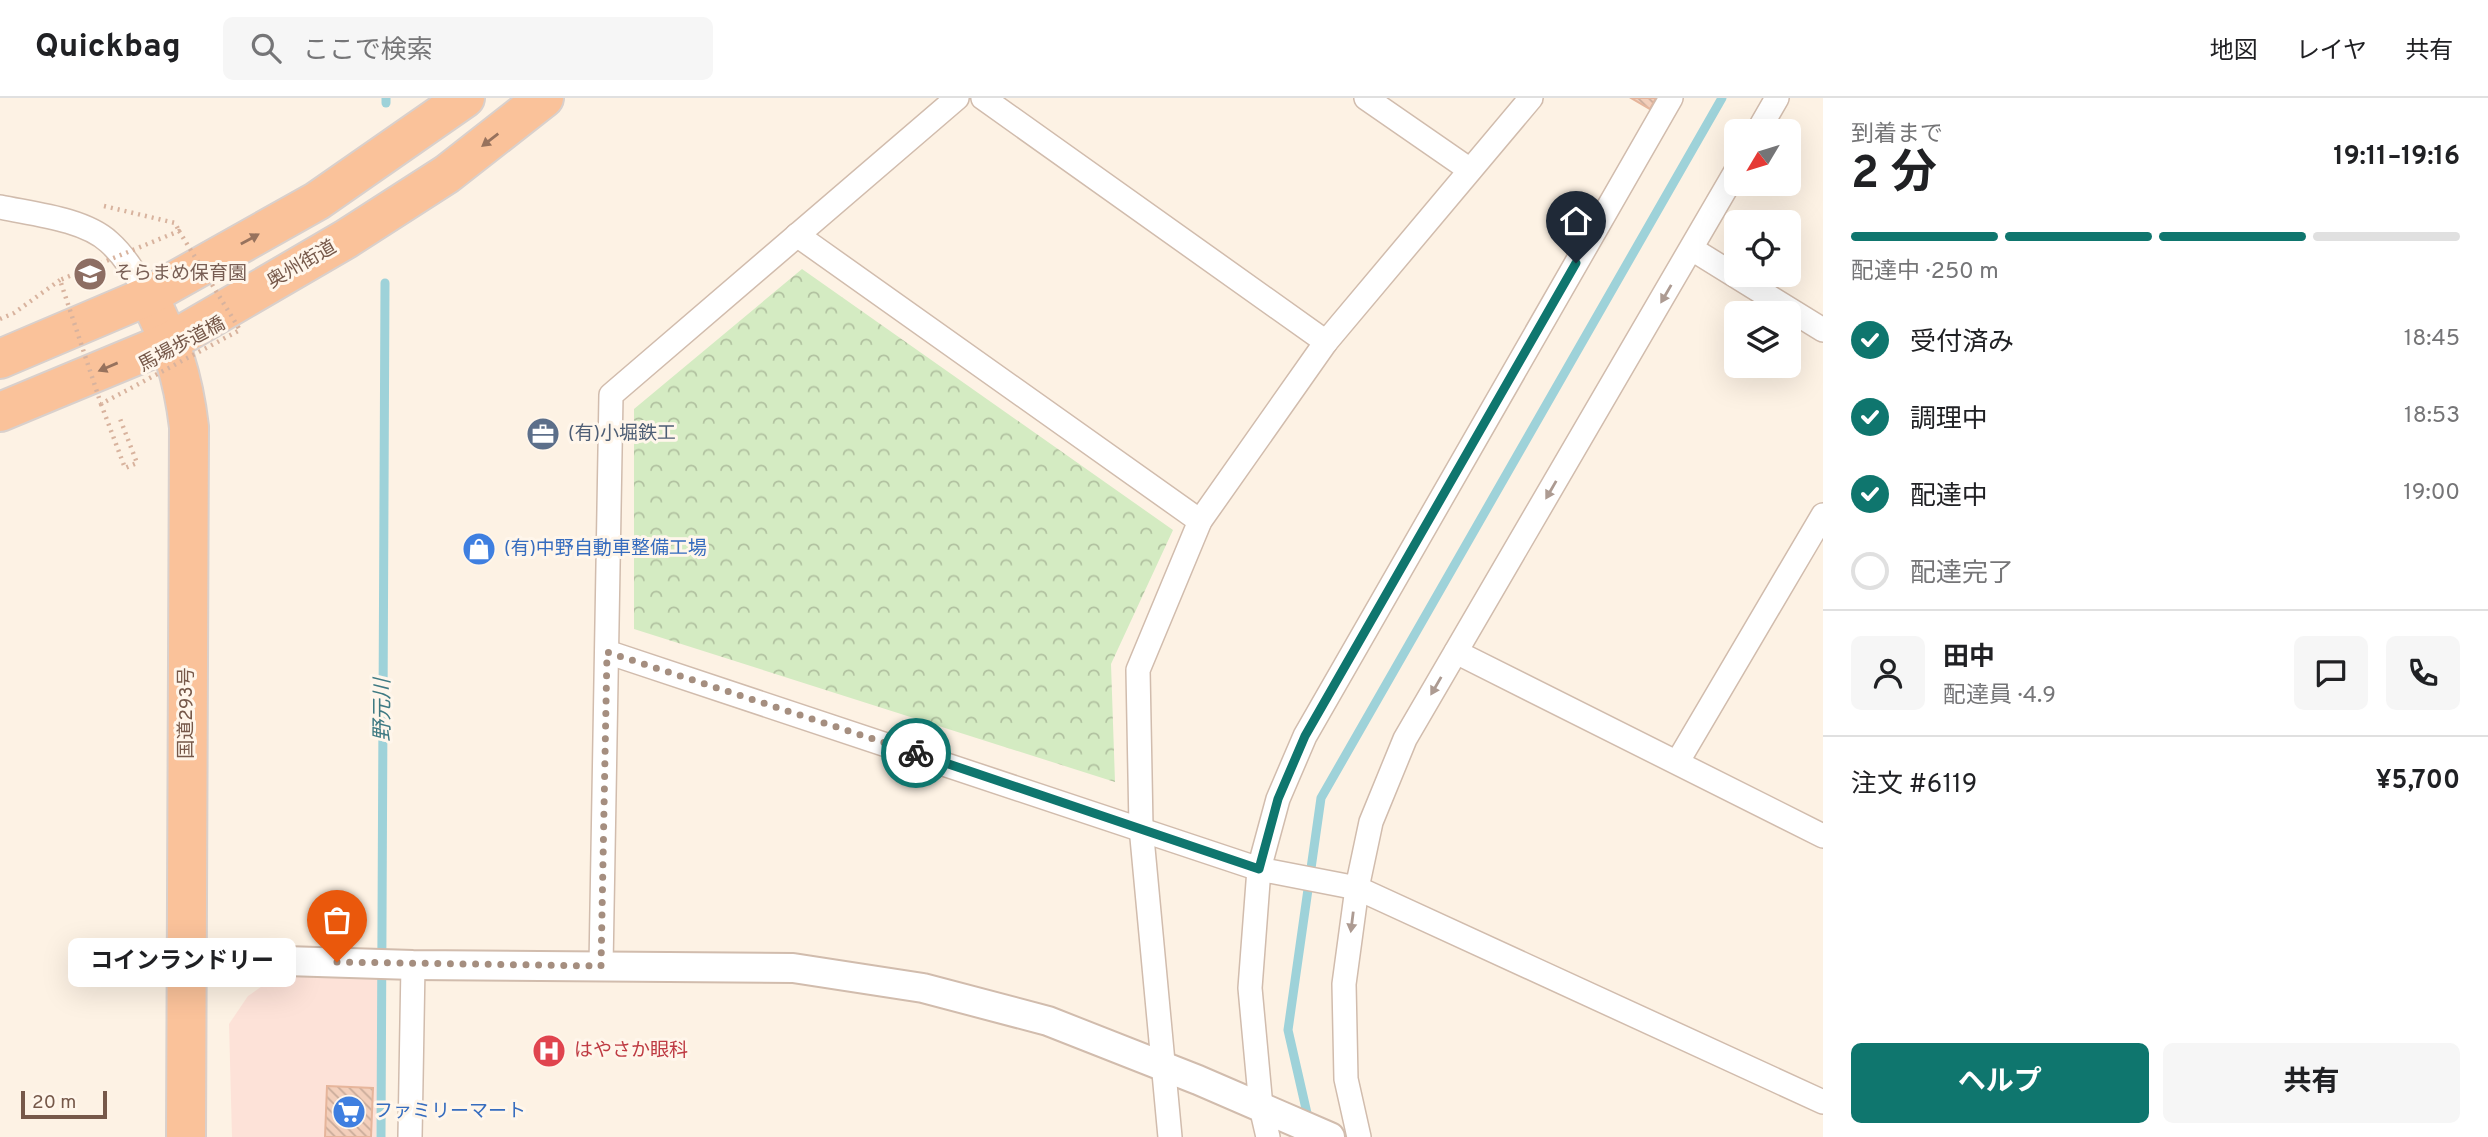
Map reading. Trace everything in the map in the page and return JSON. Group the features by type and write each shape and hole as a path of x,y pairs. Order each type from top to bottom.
{"highway":[{"path":"0,359 148,296 317,201 465,98"},
{"name":"奥州街道","path":"0,412 171,341 346,239 447,174 544,98"},
{"name":"国道293号","path":"148,296 171,341 184,384 189,427 186,1137"}],"street":[{"path":"601,966 611,395 957,98"},
{"path":"983,98 1326,342"},
{"path":"1366,98 1470,170"},
{"path":"1170,1137 1141,827 1138,670 1200,521 1326,342 1531,98"},
{"path":"1268,1137 1261,1107 1250,988 1259,869 1278,799 1305,736 1671,98"},
{"path":"1765,119 1777,98"},
{"path":"1359,1137 1346,1079 1344,984 1357,888 1371,822 1405,740 1724,192"},
{"path":"0,207 68,222 108,241 130,265 148,296"},
{"path":"797,235 1200,521"},
{"path":"1692,249 1823,330"},
{"path":"1678,761 1814,550 1823,516"},
{"path":"607,652 1141,827 1259,869 1357,888 1823,1102"},
{"path":"1456,652 1823,836"},
{"path":"186,958 413,965 793,968 923,988 1048,1021 1164,1066 1330,1137"},
{"path":"410,1137 413,965"}],"path":[{"path":"0,319 14,313 60,280 179,231 175,223 100,205"},
{"name":"馬場歩道橋","path":"101,404 240,330 179,231"},
{"path":"60,280 125,468 137,463 119,416"}],"shaded area":[{"path":"277,976 382,979 376,1137 232,1137 229,1024 248,996"}],"green space":[{"path":"802,269 1173,530 1111,664 1115,782 634,629 634,409"}],"building":[{"path":"1631,98 1656,98 1650,109"},
{"name":"ファミリーマート","path":"327,1086 373,1088 371,1137 325,1137"}],"waterway":[{"name":"野元川","path":"386,98 386,103"},
{"path":"1309,1122 1288,1030 1321,798 1722,98"},
{"name":"野元川","path":"381,1137 385,283"}],"way so far":[{"path":"337,962 601,966 607,652 916,753"}],"place":[{"name":"そらまめ保育園","path":"90,274"},
{"name":"(有)小堀鉄工","path":"543,434"},
{"name":"(有)中野自動車整備工場","path":"479,549"},
{"name":"コインランドリー","path":"337,962"},
{"name":"はやさか眼科","path":"549,1051"},
{"name":"ファミリーマート","path":"349,1112"}],"route":[{"path":"916,753 1259,869 1278,799 1305,736 1576,263"}]}
